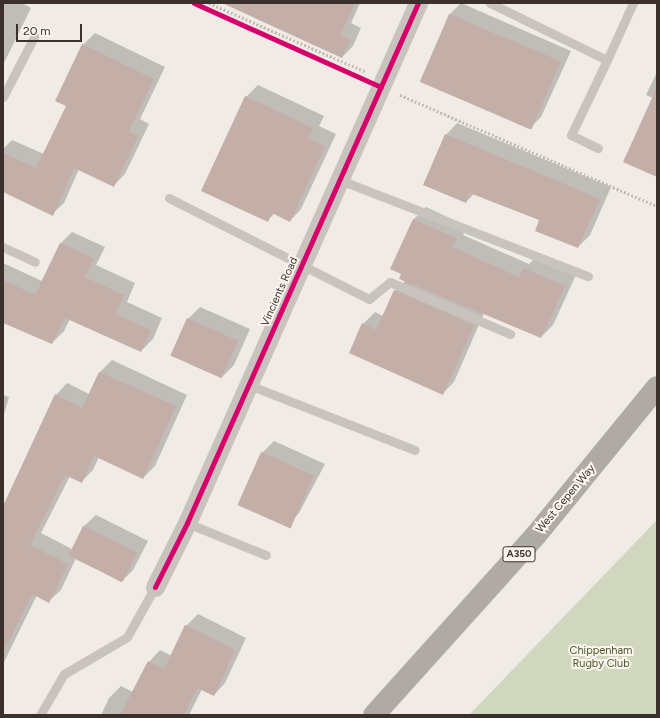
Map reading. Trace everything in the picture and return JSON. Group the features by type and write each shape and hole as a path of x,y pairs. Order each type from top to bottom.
{"highway":[{"name":"West Cepen Way","path":"374,715 536,535 657,387"}],"street":[{"name":"Vincients Road","path":"155,587 187,523 303,266 418,3"}],"lane":[{"path":"490,3 607,60"},
{"path":"598,148 571,135 633,3"},
{"path":"3,97 34,37"},
{"path":"340,180 588,276"},
{"path":"169,198 369,300 390,282 510,334"},
{"path":"3,247 35,262"},
{"path":"249,385 415,450"},
{"path":"187,523 266,556"},
{"path":"40,715 64,674 127,637 155,587"}],"path":[{"path":"209,3 657,206"},
{"path":"201,6 302,52"}],"green space":[{"name":"Chippenham Rugby Club","path":"657,520 657,715 469,715"}],"building":[{"path":"222,3 355,3 340,35 350,40 342,58"},
{"path":"449,14 560,61 531,129 420,82"},
{"path":"82,44 154,79 129,131 138,136 114,187 74,168 53,216 3,192 3,153 36,168 66,106 55,101"},
{"path":"657,87 657,177 623,162"},
{"path":"245,96 313,128 308,138 325,146 290,222 272,213 268,222 201,191"},
{"path":"445,134 600,199 578,248 535,231 539,220 470,193 466,203 423,185"},
{"path":"413,219 456,238 452,247 519,277 523,268 565,286 541,338 399,279 401,274 390,269"},
{"path":"60,243 94,258 85,277 124,295 116,314 151,330 141,352 65,318 52,344 3,323 3,280 35,295"},
{"path":"394,290 474,325 443,395 349,353 362,323 376,330"},
{"path":"187,318 238,341 221,378 170,355"},
{"path":"99,372 176,406 143,479 94,456 82,483 65,475 30,545 68,564 49,603 32,594 3,653 3,506 55,394 82,408"},
{"path":"261,452 314,476 290,529 237,505"},
{"path":"83,526 137,552 122,582 69,556"},
{"path":"185,625 235,650 214,696 197,688 184,715 120,715 148,661 164,669"}],"cycle path":[{"path":"194,3 381,87"},
{"path":"155,587 187,523 418,3"}]}
